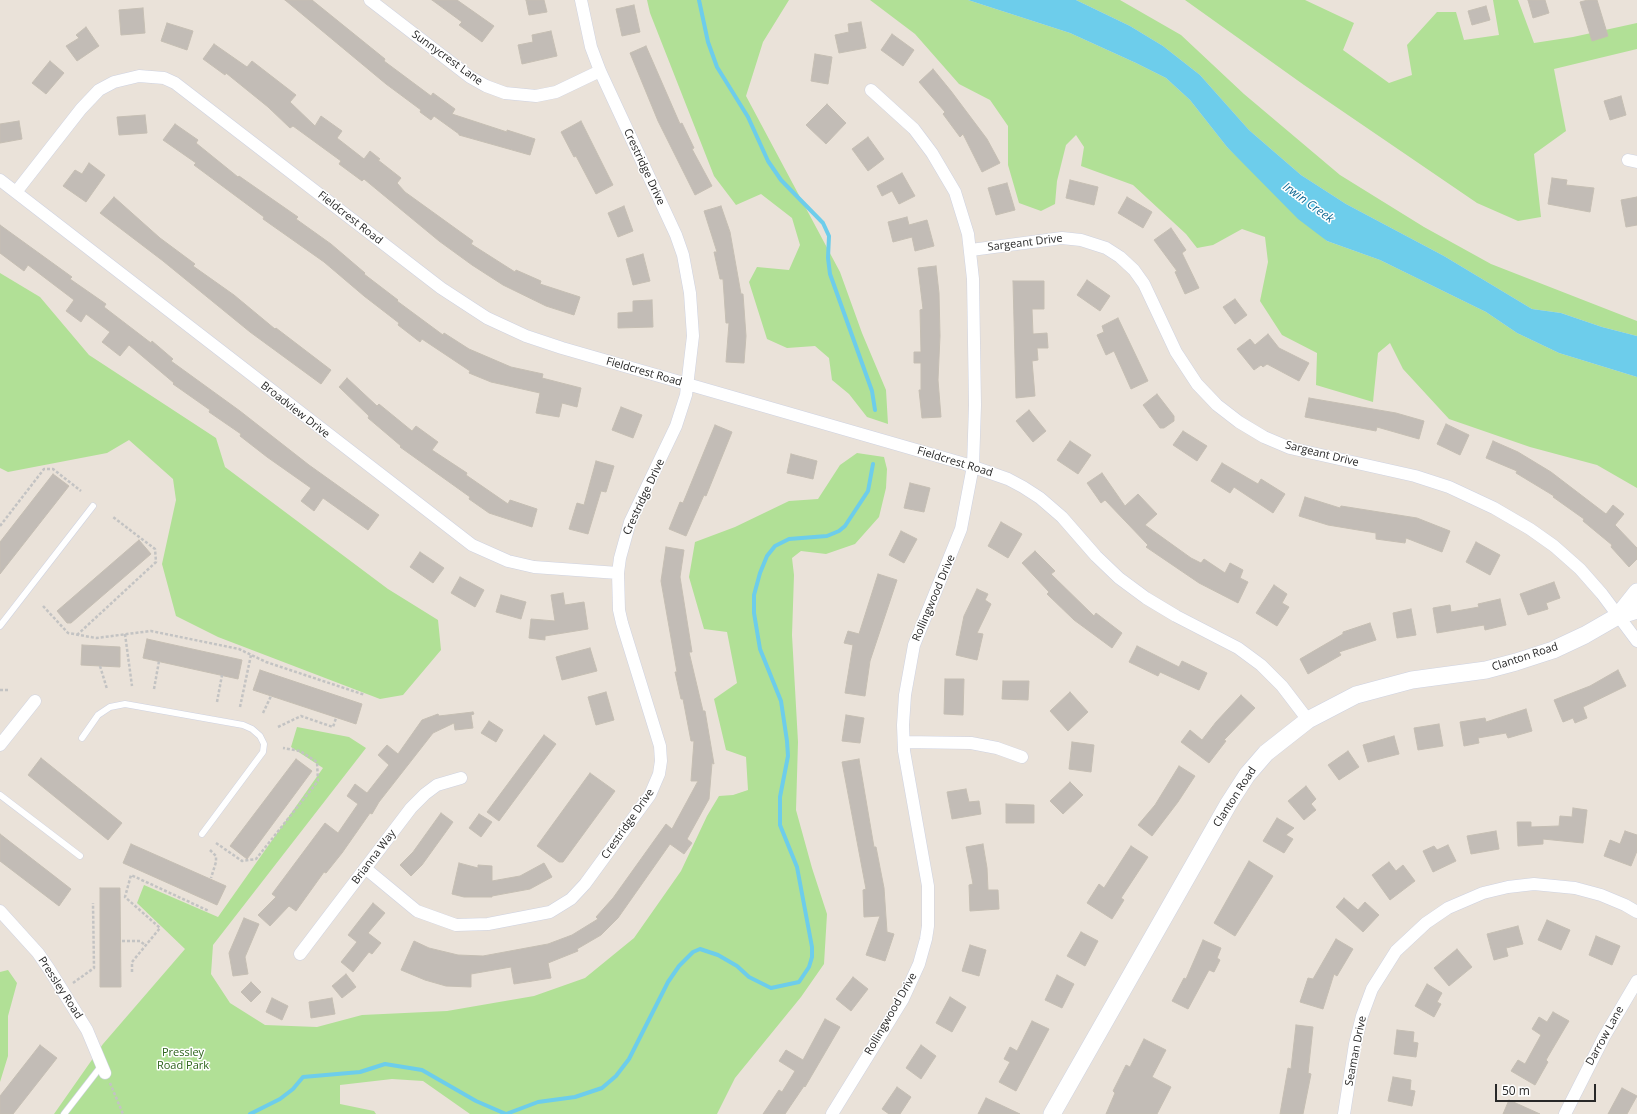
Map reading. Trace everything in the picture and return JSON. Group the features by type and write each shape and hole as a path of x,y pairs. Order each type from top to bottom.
{"main road":[{"name":"Clanton Road","path":"1618,616 1637,592"},
{"name":"Clanton Road","path":"1052,1114 1228,803 1247,775 1266,753 1308,720 1344,700 1379,688 1412,680 1486,670 1546,652 1585,635 1618,616 1637,610"}],"street":[{"name":"Sunnycrest Lane","path":"370,0 470,77 486,86 505,93 536,96 556,92 600,71"},
{"name":"Crestridge Drive","path":"365,868 417,912 456,925 488,924 550,912 571,899 585,884 650,795 659,774 661,761 660,746 622,623 619,610 618,573 621,552 630,522 676,426 688,385 692,342 692,310 683,256 676,235 600,71 591,47 581,0"},
{"name":"Fieldcrest Road","path":"16,192 81,109 99,90 122,79 139,76 164,78 175,83 202,103 440,288 487,318 526,336 555,346 973,466 1008,479 1040,498 1062,517 1102,561 1135,590 1176,616 1238,648 1261,666 1282,686 1308,720"},
{"name":"Rollingwood Drive","path":"832,1114 902,999 919,964 926,939 928,920 928,886 907,775 904,742 905,695 911,656 926,613 947,568 961,529 973,466 975,405 973,279 971,250 960,205 940,165 914,129 871,90"},
{"name":"Broadview Drive","path":"0,180 472,545 508,561 534,567 618,573"},
{"name":"Sargeant Drive","path":"971,250 1062,238 1081,240 1106,248 1120,257 1134,270 1144,284 1176,352 1193,378 1217,405 1238,422 1264,437 1290,448 1415,476 1449,487 1494,508 1530,529 1554,546 1580,569 1637,641"},
{"path":"0,745 35,701"},
{"path":"904,742 971,743 997,748 1022,757"},
{"name":"Brianna Way","path":"300,954 411,808 425,794 437,785 461,778"},
{"name":"Seaman Drive","path":"1344,1114 1355,1044 1362,1016 1372,989 1396,951 1426,923 1448,908 1483,892 1534,884 1581,890 1613,900 1637,912"},
{"name":"Pressley Road","path":"0,911 38,953 49,968 86,1030 104,1069"},
{"name":"Darrow Lane","path":"1565,1114 1604,1037 1637,981"}],"lane":[{"path":"0,626 93,506"},
{"path":"82,738 98,715 110,708 125,704 243,725 252,729 260,736 264,744 264,752 202,834"},
{"path":"0,795 80,856"},
{"path":"64,1114 104,1069"}],"path":[{"path":"0,526 44,469 53,469 81,491"},
{"path":"77,635 156,562 155,549 113,517"},
{"path":"43,606 68,633 96,638 151,630 240,649 266,662 364,695"},
{"path":"124,634 132,686"},
{"path":"240,707 251,655"},
{"path":"154,689 159,661"},
{"path":"100,666 107,689"},
{"path":"217,702 222,675"},
{"path":"0,690 8,690"},
{"path":"263,713 271,696"},
{"path":"278,727 301,716 333,727 336,718"},
{"path":"216,843 242,861 256,859 318,781 317,762 300,751 283,748"},
{"path":"210,850 216,856 216,862 211,878"},
{"path":"132,972 132,962 160,928 125,897 131,875 209,911"},
{"path":"71,984 94,968 93,903"},
{"path":"122,942 140,941 146,945"},
{"path":"104,1069 123,1114"}],"green space":[{"path":"647,0 789,0 763,42 746,96 840,272 862,333 886,390 888,424 867,417 849,394 832,380 829,358 815,346 787,348 767,339 749,282 757,267 789,270 800,245 792,218 761,194 736,205 714,176 650,13"},
{"path":"870,0 968,0 1070,33 1136,63 1166,78 1190,100 1227,147 1327,241 1380,260 1486,312 1517,333 1559,353 1637,377 1637,488 1597,465 1530,447 1449,419 1403,369 1390,343 1378,353 1373,402 1316,385 1317,353 1282,335 1260,301 1268,262 1265,237 1242,229 1213,245 1197,248 1186,234 1133,185 1081,166 1084,147 1076,135 1066,145 1057,181 1055,204 1041,211 1019,203 1008,165 1008,126 990,100 959,84 915,34"},
{"path":"1076,0 1120,0 1181,35 1244,94 1340,175 1424,227 1491,264 1637,321 1637,336 1602,327 1561,313 1532,309 1444,256 1346,204 1301,175 1249,130 1200,75 1163,46 1130,26"},
{"path":"1185,0 1305,0 1354,23 1343,50 1389,83 1412,75 1407,45 1437,12 1456,12 1464,40 1499,35 1493,0 1518,0 1534,43 1573,37 1637,23 1637,49 1554,69 1566,131 1534,154 1541,217 1518,221 1477,203 1304,85"},
{"path":"0,273 40,297 89,355 216,438 225,467 388,589 438,620 441,650 403,695 380,699 218,637 176,616 162,564 176,500 173,479 129,440 107,453 8,472 0,468"},
{"name":"Pressley Road Park","path":"857,453 884,457 887,469 886,488 879,517 855,544 826,554 801,551 792,558 794,575 792,635 798,742 796,810 812,868 827,914 824,964 801,997 735,1078 717,1114 470,1114 423,1081 392,1079 340,1085 340,1104 374,1111 376,1114 54,1114 103,1044 185,949 137,903 144,885 218,917 323,768 291,747 297,727 349,737 366,748 213,945 211,974 230,1003 265,1025 317,1027 362,1015 447,1011 534,996 585,978 634,938 681,871 707,816 719,796 733,795 748,790 746,757 726,750 714,699 737,683 727,632 704,629 689,577 695,542 735,527 789,501 818,499 840,465"},
{"path":"8,970 17,983 8,1016 8,1056 0,1082 0,972"}],"water":[{"name":"Irwin Creek","path":"968,0 1076,0 1130,26 1163,46 1200,75 1249,130 1301,175 1346,204 1444,256 1532,309 1561,313 1602,327 1637,336 1637,377 1559,353 1517,333 1486,312 1380,260 1327,241 1298,219 1227,147 1190,100 1166,78 1070,33"}],"building":[{"path":"285,0 312,0 385,59 384,61 431,96 433,93 455,109 452,114 507,132 507,130 535,139 530,155 459,135 434,116 431,120 420,112 421,110 386,84"},
{"path":"432,0 457,0 494,26 482,42 459,25 462,22"},
{"path":"526,0 544,0 547,12 529,15"},
{"path":"1528,0 1545,0 1549,13 1533,18"},
{"path":"1597,0 1608,36 1592,41 1580,2"},
{"path":"634,5 640,32 622,36 616,9"},
{"path":"1486,6 1490,20 1472,25 1468,11"},
{"path":"143,8 145,33 121,35 119,10"},
{"path":"861,22 866,48 839,53 835,35 849,32 848,24"},
{"path":"167,23 193,31 187,50 161,41"},
{"path":"86,27 99,46 77,61 66,46 79,38 76,35"},
{"path":"551,31 557,56 522,64 518,45 533,42 532,35"},
{"path":"892,34 914,50 903,66 881,50"},
{"path":"214,44 247,67 252,61 296,95 290,102 315,126 321,116 342,131 337,138 364,159 370,151 380,159 378,160 401,178 397,183 405,192 473,241 471,244 515,272 516,270 541,281 540,284 580,297 574,315 546,306 503,285 439,241 364,179 362,181 339,164 341,161 293,126 290,128 268,107 226,73 225,75 203,59"},
{"path":"646,46 680,124 682,123 694,148 692,149 712,186 695,195 658,121 630,53"},
{"path":"815,54 832,57 828,84 811,81"},
{"path":"50,61 64,73 46,94 32,83"},
{"path":"933,69 987,139 1000,163 982,172 963,134 960,137 943,114 945,112 919,82"},
{"path":"1621,96 1626,115 1610,120 1604,101"},
{"path":"827,104 846,123 826,144 806,125"},
{"path":"145,115 147,133 119,135 117,117"},
{"path":"19,121 22,139 0,143 0,124"},
{"path":"581,121 613,185 596,194 576,156 574,157 561,132"},
{"path":"175,124 198,140 196,143 238,177 239,176 298,217 296,219 331,244 365,273 364,274 398,300 397,301 443,335 444,333 469,349 511,367 543,374 542,378 581,388 577,407 562,403 559,417 536,413 540,393 491,382 469,373 470,371 422,339 420,342 324,262 263,219 264,217 194,165 196,163 163,140"},
{"path":"868,137 884,159 868,171 852,149"},
{"path":"89,163 105,175 86,202 63,186 75,170 82,174"},
{"path":"902,173 915,196 899,204 892,191 882,196 877,186"},
{"path":"1552,178 1567,180 1566,185 1594,188 1590,212 1548,204"},
{"path":"1070,180 1098,187 1094,205 1066,198"},
{"path":"1007,183 1015,210 996,215 988,188"},
{"path":"114,197 160,238 195,264 193,266 234,295 275,329 276,328 331,370 321,384 250,332 163,261 100,213"},
{"path":"1127,197 1152,212 1143,228 1118,213"},
{"path":"1637,197 1637,225 1626,227 1621,200"},
{"path":"624,206 633,231 618,237 608,213"},
{"path":"721,206 730,232 741,294 743,294 746,336 744,363 726,362 729,323 726,323 723,279 720,279 714,252 717,252 704,211"},
{"path":"907,217 909,225 927,220 934,246 915,251 912,237 893,242 888,222"},
{"path":"0,225 72,277 70,279 106,304 104,307 151,343 152,341 173,359 171,361 240,411 309,465 379,515 368,530 323,498 314,511 301,501 311,488 267,457 240,436 241,434 209,412 210,410 173,384 174,383 129,345 120,356 102,342 110,332 86,314 81,322 66,311 74,300 28,265 24,271 0,253"},
{"path":"1171,228 1186,250 1182,253 1199,288 1185,294 1175,272 1177,271 1154,240"},
{"path":"643,254 650,281 633,285 626,259"},
{"path":"936,266 939,293 940,336 938,380 941,417 922,418 919,390 921,390 921,363 914,363 914,352 921,352 920,310 923,309 918,268"},
{"path":"1087,280 1110,296 1100,311 1077,295"},
{"path":"1013,281 1044,281 1044,309 1032,309 1033,334 1047,333 1048,348 1037,348 1038,360 1032,361 1035,396 1016,398"},
{"path":"1235,299 1247,315 1235,324 1223,307"},
{"path":"652,300 653,327 618,328 618,313 633,312 633,301"},
{"path":"1118,318 1148,381 1131,389 1114,351 1106,355 1097,335 1104,332 1102,326"},
{"path":"1268,334 1279,348 1309,363 1299,381 1267,364 1263,367 1261,365 1254,370 1237,349 1250,339 1255,345"},
{"path":"347,378 377,406 379,404 412,431 416,426 438,442 432,450 467,473 466,475 508,504 510,500 537,509 532,527 489,513 469,499 470,497 400,447 401,446 368,418 369,416 339,387"},
{"path":"1157,394 1174,416 1174,421 1164,428 1160,428 1143,405"},
{"path":"1309,398 1396,413 1424,421 1419,439 1377,427 1376,431 1305,417"},
{"path":"621,407 642,415 633,438 612,430"},
{"path":"1029,410 1046,431 1033,442 1016,421"},
{"path":"1446,424 1469,435 1460,455 1437,444"},
{"path":"715,425 732,432 706,496 704,495 686,536 669,529 680,502 683,503"},
{"path":"1183,431 1207,446 1197,461 1173,445"},
{"path":"1070,441 1091,455 1078,474 1057,460"},
{"path":"1493,441 1518,452 1551,472 1606,514 1613,505 1624,514 1615,525 1637,548 1637,559 1629,567 1611,547 1612,545 1583,521 1584,519 1553,497 1554,496 1516,473 1517,471 1486,458"},
{"path":"791,454 817,461 813,479 787,473"},
{"path":"596,461 614,466 606,492 601,491 588,534 569,529 577,503 584,505"},
{"path":"1222,463 1258,484 1261,479 1285,494 1273,513 1234,487 1230,493 1211,481"},
{"path":"1102,473 1125,506 1138,494 1157,514 1145,525 1191,558 1201,563 1204,559 1225,573 1230,563 1243,570 1240,578 1248,582 1238,603 1199,583 1146,547 1148,545 1105,500 1101,503 1087,483"},
{"path":"53,474 69,486 0,574 0,542"},
{"path":"910,483 930,488 924,512 904,508"},
{"path":"1305,497 1340,508 1341,506 1417,518 1450,531 1442,552 1406,538 1405,543 1376,539 1376,533 1328,525 1299,516"},
{"path":"1001,522 1022,534 1008,558 988,546"},
{"path":"901,531 917,539 904,563 889,555"},
{"path":"139,540 151,554 71,623 67,623 57,611"},
{"path":"1476,542 1500,555 1490,575 1466,562"},
{"path":"666,547 684,550 680,577 692,652 689,652 703,711 705,711 714,764 712,763 709,799 687,839 692,843 684,854 670,844 618,918 601,935 577,949 578,951 548,963 551,978 514,984 511,967 471,974 471,987 446,986 425,980 401,970 414,941 429,948 458,955 483,956 548,944 572,935 598,919 596,917 613,898 666,824 672,829 698,781 691,781 694,741 691,741 683,699 681,699 675,672 677,672 661,581"},
{"path":"1035,551 1055,571 1051,574 1094,616 1096,613 1122,633 1112,648 1074,620 1047,594 1049,592 1022,563"},
{"path":"420,552 444,568 433,583 410,567"},
{"path":"878,574 897,580 870,661 865,696 845,693 853,645 844,643 848,631 859,634"},
{"path":"460,577 484,590 475,607 451,593"},
{"path":"1554,582 1560,598 1546,603 1548,609 1528,615 1520,594"},
{"path":"1274,585 1287,594 1282,603 1289,607 1277,626 1256,613"},
{"path":"977,589 988,594 985,600 991,604 977,633 983,634 977,660 956,655 964,616"},
{"path":"563,593 565,605 584,602 588,629 545,636 545,640 529,638 531,619 555,621 551,595"},
{"path":"501,595 526,602 521,619 496,612"},
{"path":"1500,599 1506,625 1485,630 1484,625 1437,633 1433,608 1450,605 1451,612 1479,607 1478,604"},
{"path":"1411,609 1416,635 1397,638 1393,613"},
{"path":"1370,623 1376,640 1339,652 1341,655 1308,674 1300,659 1343,634 1343,632"},
{"path":"147,639 242,660 238,679 143,658"},
{"path":"82,645 120,647 120,667 81,665"},
{"path":"1137,646 1179,667 1182,661 1207,673 1199,690 1160,672 1158,676 1129,662"},
{"path":"590,648 597,671 562,680 556,657"},
{"path":"260,670 362,704 356,724 253,690"},
{"path":"1618,670 1626,686 1583,707 1587,718 1575,723 1573,718 1563,722 1554,700 1590,686"},
{"path":"945,679 964,679 963,715 944,714"},
{"path":"1003,681 1029,681 1028,700 1002,699"},
{"path":"606,692 614,720 596,725 588,697"},
{"path":"1070,692 1088,712 1068,731 1050,711"},
{"path":"1241,695 1255,708 1224,740 1226,741 1209,763 1181,742 1190,730 1202,740 1216,722"},
{"path":"1526,709 1532,731 1508,738 1506,733 1478,738 1479,743 1464,746 1460,722 1485,718 1486,722"},
{"path":"473,712 474,714 471,715 473,728 455,730 454,723 433,733 379,802 372,814 370,813 342,853 326,873 324,872 296,911 289,906 270,926 258,915 276,897 272,894 325,823 338,833 358,804 347,796 355,784 367,793 389,765 378,755 387,745 398,754 422,720 438,714 439,716"},
{"path":"846,715 864,718 860,743 842,741"},
{"path":"489,721 503,730 496,742 481,733"},
{"path":"1439,724 1443,746 1418,750 1414,728"},
{"path":"544,735 556,744 499,821 487,812"},
{"path":"1394,736 1399,754 1368,762 1363,745"},
{"path":"1072,742 1094,745 1091,772 1069,769"},
{"path":"1348,751 1359,767 1339,780 1328,765"},
{"path":"41,758 122,823 108,840 28,775"},
{"path":"296,759 312,771 247,859 230,846"},
{"path":"859,759 874,847 876,847 884,888 887,932 894,934 885,961 866,955 880,916 864,917 863,890 866,889 842,762"},
{"path":"1179,766 1195,776 1178,802 1152,836 1138,825 1155,805"},
{"path":"590,773 615,791 563,862 559,862 537,846"},
{"path":"1070,782 1083,795 1063,814 1050,801"},
{"path":"1306,786 1316,799 1311,804 1316,810 1304,820 1288,801"},
{"path":"966,789 969,802 979,801 981,814 952,819 947,792"},
{"path":"1006,804 1034,805 1034,823 1006,823"},
{"path":"1573,808 1587,810 1583,843 1543,839 1543,844 1518,846 1517,822 1531,822 1531,827 1559,826 1560,816 1572,817"},
{"path":"441,813 453,822 422,865 411,876 400,865 413,852"},
{"path":"479,814 492,822 481,837 469,828"},
{"path":"1277,818 1294,828 1286,835 1293,839 1284,853 1263,841"},
{"path":"1496,831 1499,849 1471,854 1467,836"},
{"path":"1625,831 1637,835 1637,851 1631,866 1604,856 1610,840 1620,844"},
{"path":"0,834 71,889 59,906 0,861"},
{"path":"131,844 226,886 217,905 123,863"},
{"path":"983,844 987,868 988,890 998,890 999,909 970,911 969,885 973,884 966,847"},
{"path":"1448,845 1456,861 1433,872 1423,851 1434,846 1437,850"},
{"path":"1131,846 1148,857 1121,898 1124,900 1112,919 1087,903 1099,884 1104,888"},
{"path":"1249,861 1273,876 1235,936 1214,923"},
{"path":"1389,862 1396,871 1403,865 1415,881 1390,900 1372,875"},
{"path":"459,863 478,868 478,865 492,866 492,881 520,876 544,863 552,877 530,889 492,897 464,897 452,894"},
{"path":"100,888 120,888 121,987 100,987"},
{"path":"1344,898 1358,910 1365,902 1379,915 1363,932 1336,907"},
{"path":"373,903 385,913 368,933 381,943 372,954 369,952 353,972 341,962 357,942 348,935"},
{"path":"244,918 259,924 245,957 248,974 233,976 229,953"},
{"path":"1547,920 1570,930 1561,950 1538,940"},
{"path":"1518,926 1523,944 1506,948 1508,956 1494,960 1487,934"},
{"path":"1081,932 1098,941 1085,966 1067,956"},
{"path":"1596,936 1620,946 1612,965 1589,955"},
{"path":"1336,939 1353,949 1337,976 1334,974 1323,1009 1300,1002 1308,978 1313,979"},
{"path":"1203,940 1221,948 1217,958 1220,960 1214,972 1209,970 1188,1009 1172,1001 1184,978 1186,979"},
{"path":"970,945 986,950 979,976 962,971"},
{"path":"1457,949 1472,967 1449,986 1434,968"},
{"path":"346,974 356,987 342,998 332,986"},
{"path":"1057,975 1074,984 1062,1008 1045,1000"},
{"path":"853,977 868,989 851,1011 836,999"},
{"path":"251,982 261,992 251,1002 241,992"},
{"path":"1427,984 1442,993 1437,1002 1441,1004 1434,1017 1415,1006"},
{"path":"950,997 966,1007 952,1032 936,1023"},
{"path":"272,998 288,1006 282,1020 266,1012"},
{"path":"332,998 335,1014 311,1018 309,1002"},
{"path":"1553,1012 1569,1021 1546,1060 1548,1062 1535,1085 1511,1071 1518,1060 1525,1064 1541,1035 1532,1029 1539,1017 1547,1022"},
{"path":"825,1019 840,1027 805,1087 804,1086 785,1114 763,1114 779,1090 782,1092 795,1071 779,1061 786,1050 803,1060"},
{"path":"1032,1021 1049,1029 1016,1091 999,1082 1010,1062 1004,1059 1010,1047 1017,1051"},
{"path":"1296,1025 1313,1027 1308,1073 1311,1074 1303,1114 1280,1114 1288,1068 1291,1069"},
{"path":"1397,1030 1414,1032 1413,1042 1418,1043 1416,1057 1394,1054"},
{"path":"1144,1039 1166,1050 1152,1077 1171,1087 1157,1114 1106,1114 1115,1093 1113,1091 1126,1065 1130,1067"},
{"path":"40,1045 57,1058 13,1114 0,1114 0,1096"},
{"path":"921,1045 936,1056 921,1079 906,1068"},
{"path":"1393,1077 1411,1080 1410,1090 1415,1091 1412,1106 1388,1101"},
{"path":"897,1087 911,1097 900,1114 889,1114 882,1109"},
{"path":"1622,1088 1637,1096 1627,1114 1608,1114"},
{"path":"986,1098 1020,1114 978,1114"},
{"path":"1509,1100 1540,1114 1503,1114"}],"waterway":[{"path":"699,0 708,42 717,67 748,117 768,161 781,180 823,223 829,236 828,258 830,274 872,391 875,410"},
{"path":"250,1114 280,1099 293,1089 303,1077 360,1072 385,1064 422,1070 476,1101 506,1114 538,1102 575,1097 602,1088 616,1076 629,1059 668,982 679,966 693,952 700,949 718,955 737,966 749,977 771,988 799,982 809,967 812,957 812,947 797,867 780,825 780,797 788,756 787,741 781,701 760,649 754,613 754,595 760,573 767,556 775,546 789,539 827,536 839,531 845,526 868,491 873,464"}]}
